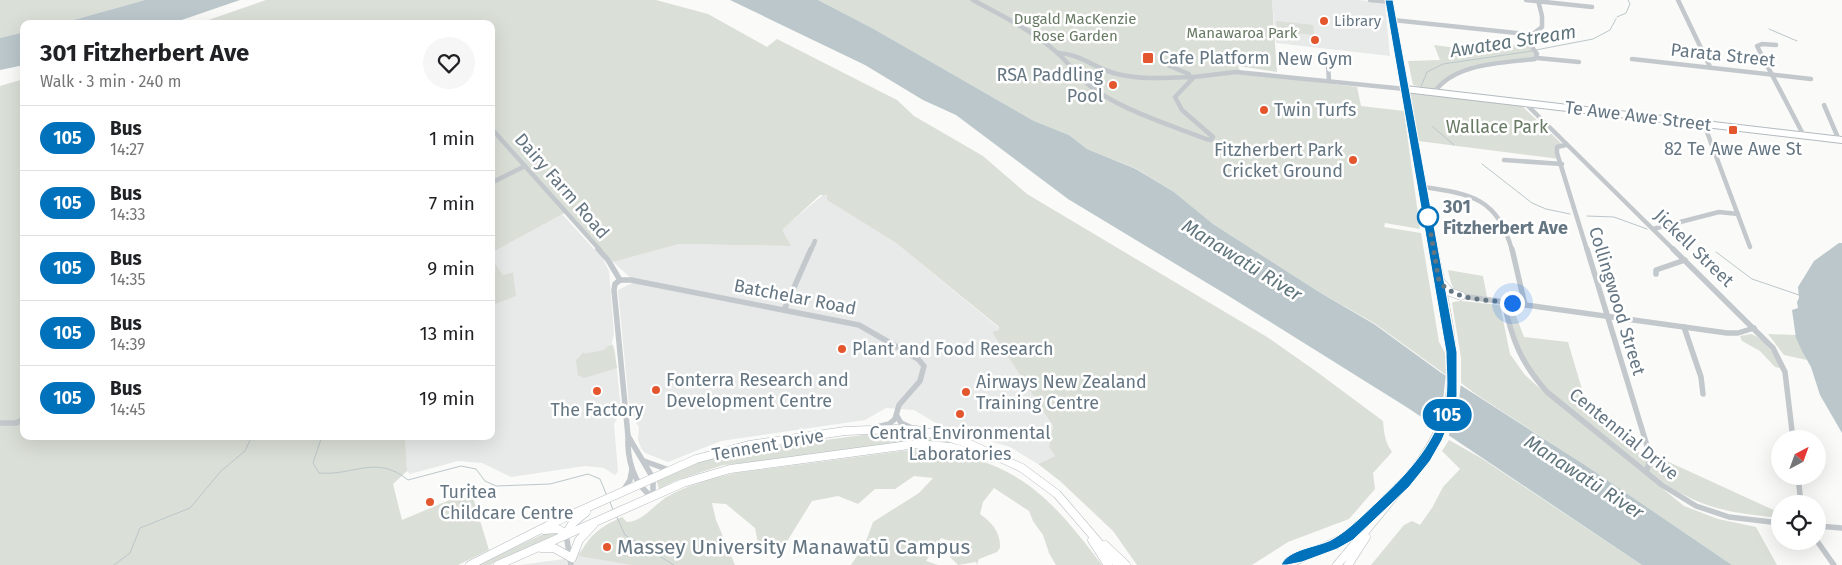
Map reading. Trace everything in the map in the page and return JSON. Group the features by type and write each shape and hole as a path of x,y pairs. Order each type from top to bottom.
{"main road":[{"path":"1337,565 1426,458 1438,437 1448,413 1453,375 1452,352 1389,1"},
{"name":"Te Awe Awe Street","path":"1405,90 1841,140"},
{"path":"1407,102 1420,94 1453,95"},
{"path":"1439,281 1450,292 1461,296"},
{"path":"1444,308 1450,299 1461,296"},
{"name":"Tennent Drive","path":"470,565 539,530 696,459 749,445 870,429 916,430 972,445 1022,468 1049,487 1080,520"},
{"name":"Tennent Drive","path":"498,565 683,483 730,469 904,445 926,444 951,447 1022,468"},
{"path":"1287,565 1298,557 1333,545 1349,536 1405,483"},
{"path":"539,530 556,529 562,530 566,534 572,524 595,505"},
{"path":"1348,565 1383,509"},
{"path":"571,561 572,552 581,537 602,519"},
{"path":"1080,520 1114,564"},
{"path":"1080,520 1126,565"},
{"path":"534,550 551,547 560,549 571,561"}],"street":[{"path":"973,0 1025,29 1059,53 1085,82 1097,92 1138,113 1211,140 1212,136 1189,116 1177,102 1177,93 1194,77"},
{"path":"1370,0 1389,1"},
{"path":"1526,0 1592,7"},
{"path":"1678,0 1710,67"},
{"path":"1393,20 1523,34 1536,32 1544,25 1538,1"},
{"path":"1523,34 1537,58"},
{"path":"1776,45 1762,44 1757,46 1804,136"},
{"path":"1059,53 1073,54 1095,67 1118,74 1152,78 1194,77 1236,72 1405,90"},
{"path":"1161,56 1165,64 1194,77"},
{"path":"1434,93 1437,85 1445,79 1492,64 1537,58 1579,62"},
{"name":"Parata Street","path":"1632,59 1811,79"},
{"path":"1328,64 1329,81"},
{"name":"Jickell Street","path":"1526,104 1773,348 1784,367 1792,430"},
{"path":"1824,105 1841,140"},
{"path":"1704,124 1750,247"},
{"name":"Dairy Farm Road","path":"495,132 610,264 618,281 614,290 628,436 627,445 632,468 645,492 653,497"},
{"name":"Collingwood Street","path":"1566,144 1556,148 1649,451 1650,468 1646,472"},
{"path":"1504,160 1562,164"},
{"path":"495,181 525,166"},
{"path":"1423,188 1458,192 1472,197 1492,210 1501,220 1506,232 1525,305"},
{"path":"1653,230 1719,212 1738,214"},
{"path":"784,310 815,241"},
{"path":"1656,274 1656,270 1685,260"},
{"name":"Batchelar Road","path":"618,281 631,280 864,326 921,362 924,366 922,376 914,389 899,405 897,416"},
{"path":"1461,296 1733,333 1754,328"},
{"name":"Centennial Drive","path":"1504,302 1515,349 1534,378 1547,392 1673,493 1696,506 1714,513 1771,522"},
{"path":"1684,327 1701,378 1703,394"},
{"path":"870,429 889,424 897,416 903,424 916,430"},
{"path":"0,423 16,423 20,421"},
{"name":"Dairy Farm Road","path":"628,436 653,478 653,497"},
{"path":"644,461 669,470"},
{"path":"622,492 630,480 632,468"},
{"path":"1827,527 1842,528"},
{"path":"566,534 571,561"},
{"path":"1823,550 1834,565"}],"shaded area":[{"path":"1272,0 1360,0 1385,4 1390,56 1276,43"},
{"path":"824,194 827,195 827,200 896,243 999,328 999,330 992,332 1053,426 1049,447 1055,456 1038,464 1010,447 941,426 914,410 886,408 865,420 721,441 668,462 645,453 638,440 639,427 630,415 618,290 632,283 632,279 613,262 679,244 790,246 781,230"},
{"path":"562,214 603,259 609,271 614,334 612,343 615,351 621,411 614,424 618,471 615,475 604,468 585,466 511,477 482,463 458,461 410,474 407,471 405,440 495,440 495,304 513,272 503,275 495,264 495,251"},
{"name":"Massey University Manawatū Campus","path":"610,529 650,565 520,565 571,558"}],"green space":[{"path":"0,0 145,0 73,20 20,20 20,33 0,38"},
{"path":"266,0 656,0 708,14 767,47 777,39 897,100 914,116 983,156 1027,194 1267,337 1383,421 1385,437 1392,452 1373,473 1375,489 1349,519 1288,542 1252,565 1137,565 1113,531 1060,481 1038,464 1055,456 1049,447 1053,426 992,332 999,330 999,327 896,243 827,200 827,195 820,195 782,230 791,246 679,244 613,262 568,211 495,251 495,20 208,20"},
{"path":"818,0 1272,0 1277,72 1238,66 1241,73 1357,87 1361,106 1404,111 1420,229 1385,223 1384,227 1421,233 1439,342 1445,353 1446,375 1374,323 1319,292 1213,224 1174,192 1137,169 1087,149 1069,135 1034,121 872,28"},
{"path":"1276,21 1313,25 1314,35 1277,31"},
{"path":"1530,43 1537,58 1497,63 1467,70 1453,75 1434,90 1413,85 1408,61 1440,60 1434,45 1472,50"},
{"path":"20,80 20,440 405,440 407,471 393,484 402,520 471,491 489,550 458,565 0,565 0,86"},
{"name":"Wallace Park","path":"1410,92 1522,106 1562,144 1557,147 1560,159 1418,141"},
{"path":"495,264 503,275 513,272 516,296 495,304"},
{"path":"1448,270 1483,276 1487,297 1463,295 1455,291"},
{"path":"1461,301 1500,305 1510,354 1525,375 1684,506 1718,519 1756,527 1777,565 1732,565 1461,383 1461,358 1452,303"},
{"path":"1509,307 1513,308 1524,337 1568,342 1589,413 1641,454 1658,459 1658,457 1771,509 1771,517 1719,509 1692,499 1663,482 1548,390 1521,352"},
{"path":"1751,334 1760,339 1769,348 1780,368 1775,367 1760,351 1742,341 1740,336"},
{"path":"1768,334 1796,335 1807,360 1784,355"},
{"path":"613,345 617,368 584,378 578,375 576,360 585,351 584,354 604,350 608,346"},
{"path":"878,433 924,435 970,448 906,442 775,460 723,465 675,481 659,489 656,479 698,462 734,452"},
{"path":"1449,440 1481,458 1642,565 1371,565 1404,525 1412,521 1420,525 1443,487 1460,469 1442,451"},
{"path":"917,449 950,453 979,460 1003,470 1025,483 1045,498 1063,517 1102,565 1056,565 1049,553 1043,535 1033,521 1029,511 994,488 983,502 980,514 988,520 997,532 1000,548 997,552 979,559 977,565 976,562 958,565 950,557 953,542 941,538 926,561 938,565 851,565 865,544 873,522 919,493 933,478 914,476 895,489 875,489 858,504 838,496 812,501 781,551 760,554 755,528 726,504 712,503 716,520 735,565 632,565 579,556 591,537 607,524 622,517 627,522 637,519 665,498 699,483 735,473"},
{"path":"548,532 561,532 490,565 476,565"}],"water":[{"path":"145,0 240,0 182,20 73,20"},
{"name":"Manawatū River","path":"730,0 818,0 872,28 1034,121 1069,135 1087,149 1136,169 1174,192 1213,224 1319,292 1374,324 1440,372 1585,465 1732,565 1642,565 1408,408 1068,199 956,115 923,100 865,65"},
{"path":"20,33 20,66 0,70 0,38"},
{"path":"1839,243 1842,243 1842,433 1820,395 1811,367 1796,338 1792,310 1798,308 1798,287 1814,261"}],"pier":[{"path":"1446,372 1461,382 1459,401 1448,438 1434,429 1443,401"}],"waterway":[{"name":"Awatea Stream","path":"1617,17 1626,13 1630,4 1628,0"},
{"name":"Awatea Stream","path":"1536,50 1593,39 1610,30 1616,19"},
{"path":"1769,29 1797,41"},
{"name":"Awatea Stream","path":"1420,89 1427,72 1443,64 1532,51"},
{"name":"Awatea Stream","path":"1432,126 1454,145"},
{"name":"Awatea Stream","path":"1482,164 1532,203 1546,209 1570,214"},
{"path":"1587,216 1614,217 1647,229"},
{"name":"Awatea Stream","path":"1716,252 1752,279 1799,295"},
{"path":"114,565 130,553 140,528 190,508 221,471 245,451 250,440"},
{"path":"321,440 313,463 319,473 343,472 375,467 386,468 408,480 461,466 476,469 485,481 496,486 550,484 588,474 600,479 607,496"},
{"path":"610,502 613,510"},
{"path":"616,515 625,535 674,565"}],"bus line":[{"name":"105","path":"1287,565 1298,557 1333,545 1349,536 1405,483 1426,458 1438,437 1448,413 1453,375 1452,352 1389,0"}],"place":[{"name":"Library","path":"1324,21"},
{"name":"New Gym","path":"1315,40"},
{"name":"Cafe Platform","path":"1148,58"},
{"name":"RSA Paddling Pool","path":"1113,85"},
{"name":"Twin Turfs","path":"1264,110"},
{"name":"82 Te Awe Awe St","path":"1733,130"},
{"name":"Fitzherbert Park Cricket Ground","path":"1353,160"},
{"name":"301 Fitzherbert Ave","path":"1428,217"},
{"name":"Plant and Food Research","path":"842,349"},
{"name":"Fonterra Research and Development Centre","path":"656,390"},
{"name":"The Factory","path":"597,391"},
{"name":"Airways New Zealand Training Centre","path":"966,392"},
{"name":"Central Environmental Laboratories","path":"960,414"},
{"name":"Turitea Childcare Centre","path":"430,502"},
{"name":"Massey University Manawatū Campus","path":"607,547"}],"route":[{"path":"1428,217 1439,281 1454,294 1512,303"}],"park label":[{"name":"Dugald MacKenzie Rose Garden","path":"1075,28"},
{"name":"Manawaroa Park","path":"1242,33"}]}
